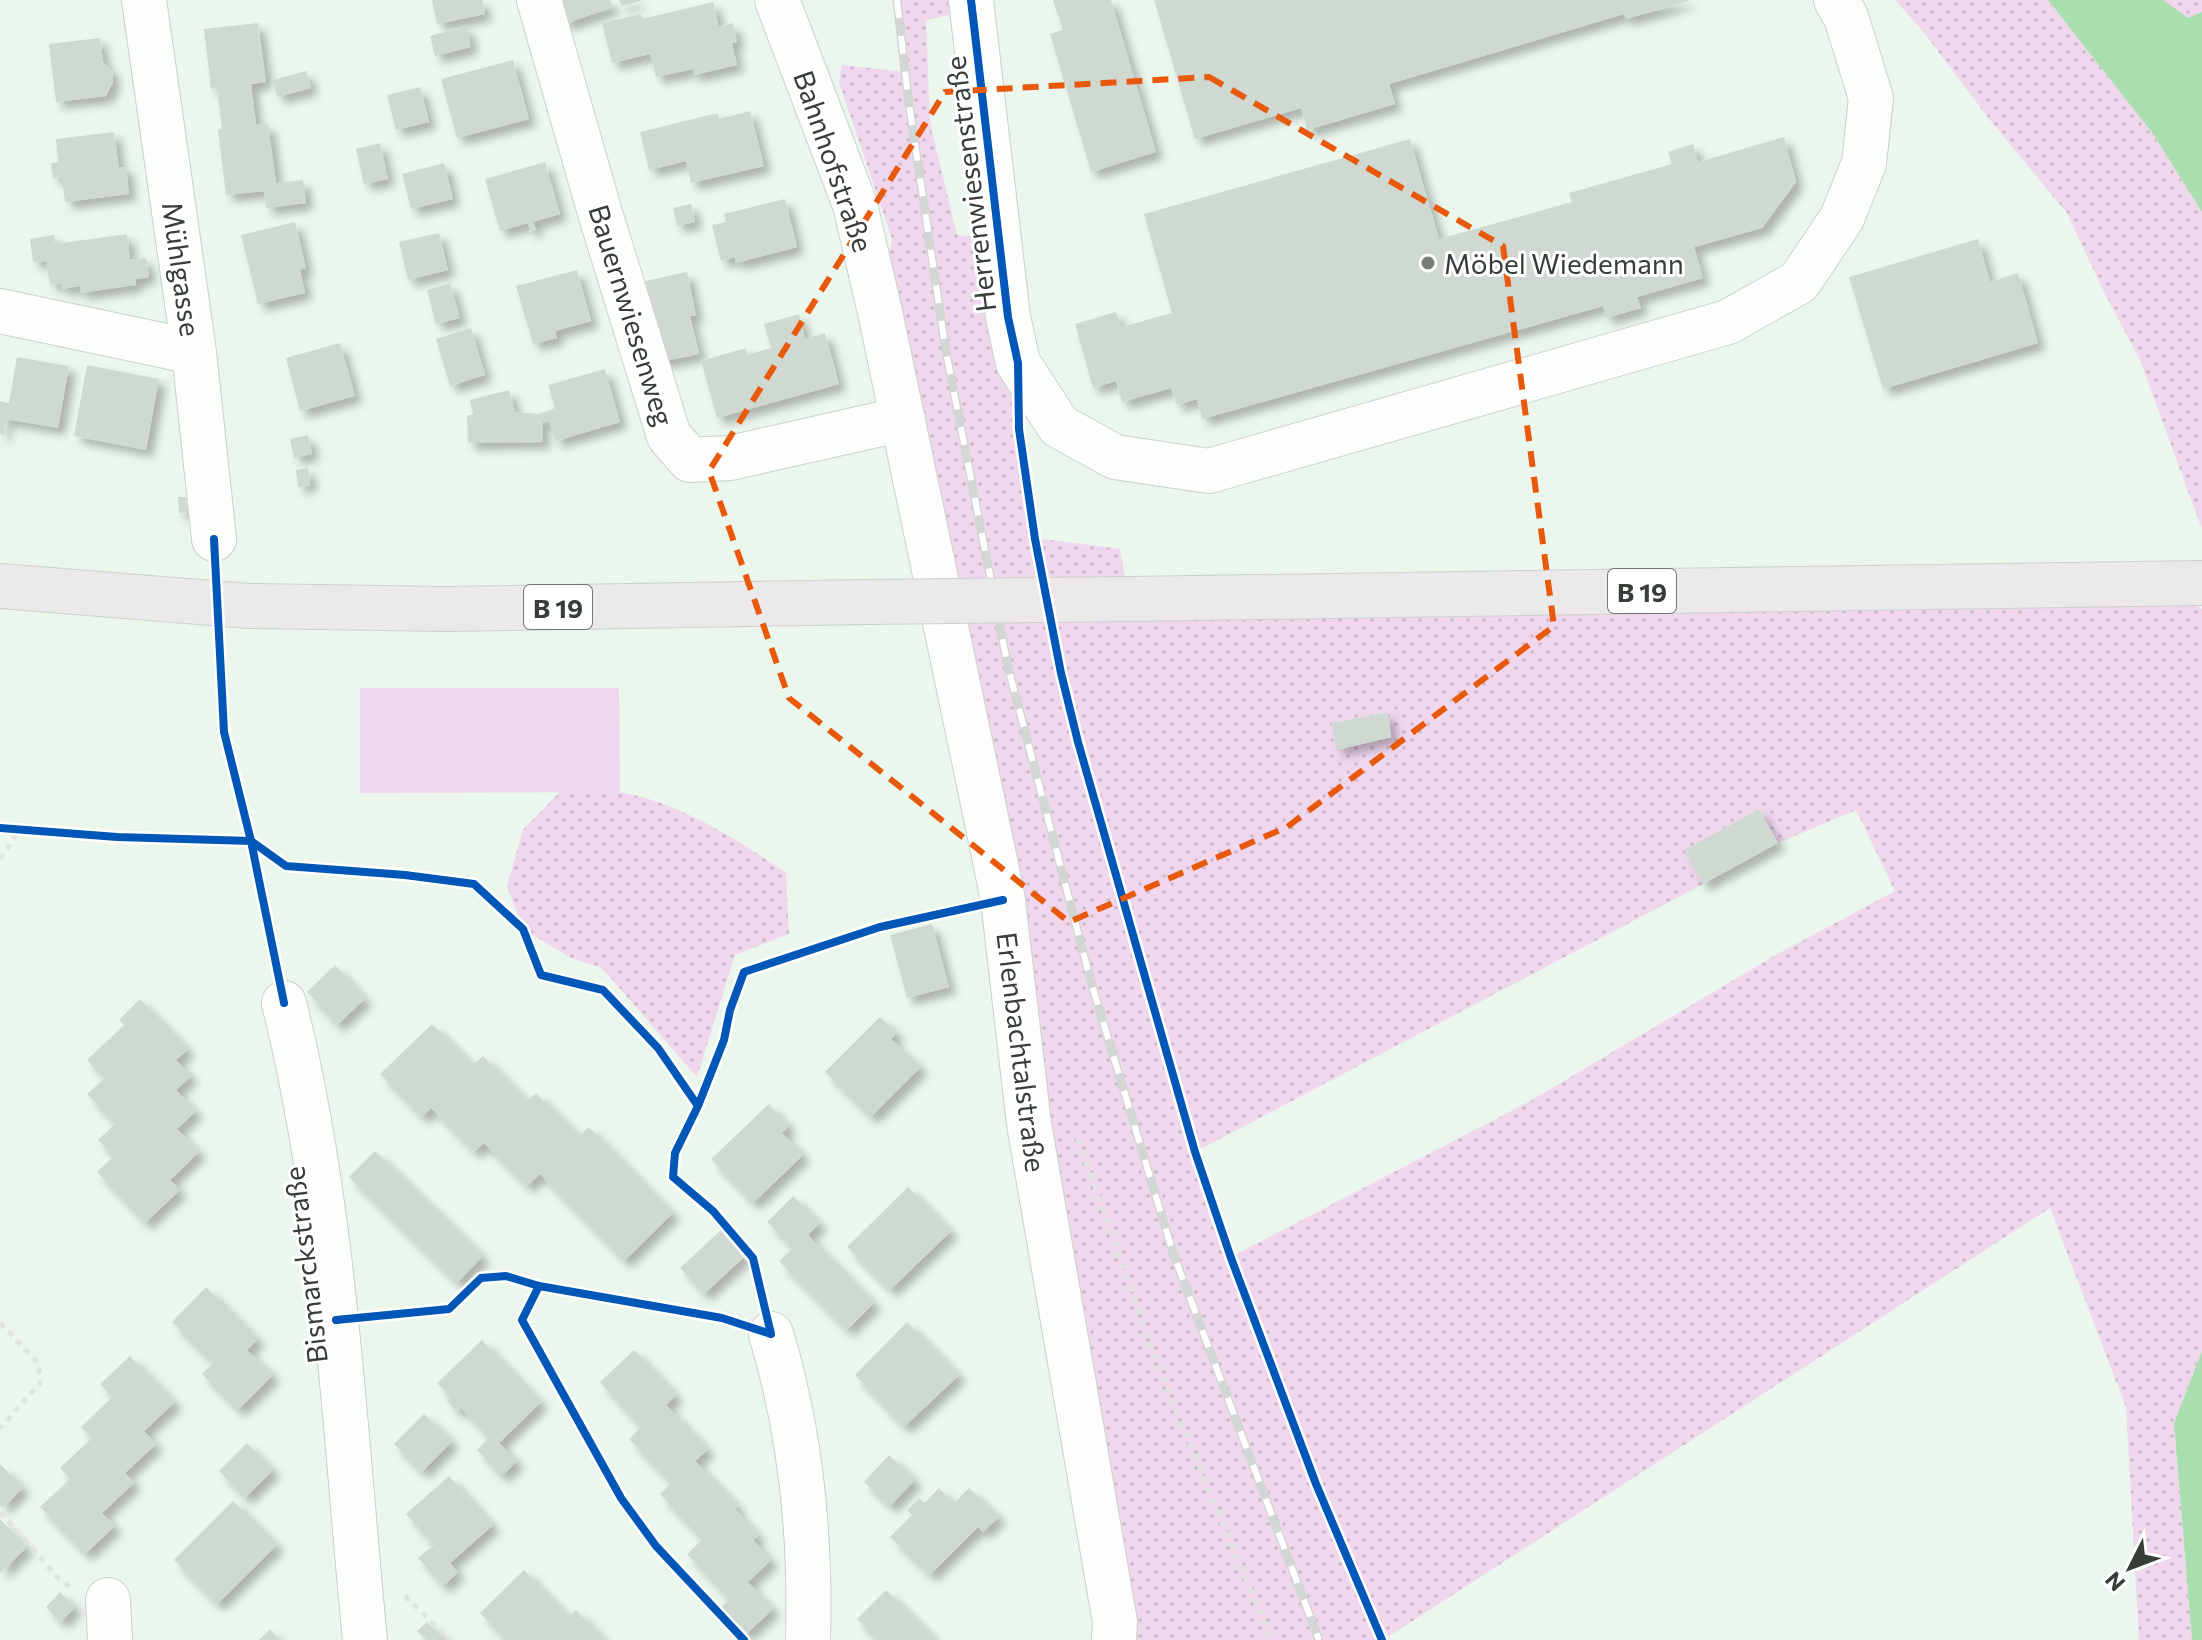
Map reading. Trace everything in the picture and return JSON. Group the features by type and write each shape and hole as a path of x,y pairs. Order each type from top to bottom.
{"main road":[{"name":"B 19","path":"0,586 249,606 445,609 2202,583"}],"street":[{"name":"Mühlgasse","path":"144,0 194,352 214,539"},
{"name":"Bauernwiesenweg","path":"539,0 600,213 669,436 690,460 730,458 903,419"},
{"name":"Bahnhofstraße","path":"777,0 855,205 903,419"},
{"name":"Herrenwiesenstraße","path":"971,0 1008,317 1018,363 1059,426 1115,457 1209,471 1728,322 1799,282 1842,218 1864,163 1871,98 1846,17 1836,0"},
{"path":"0,311 194,352"},
{"name":"Erlenbachtalstraße","path":"903,419 1003,900 1029,1124 1115,1622 1114,1640"},
{"name":"Bismarckstraße","path":"284,1003 302,1075 333,1284 365,1640"},
{"path":"771,1334 788,1406 805,1510 810,1580 808,1640"}],"path":[{"path":"0,859 14,830 32,831"},
{"path":"1029,1124 1072,1122 1161,1374 1271,1640"},
{"path":"0,1323 39,1364 40,1383 0,1428"},
{"path":"0,1512 57,1577 109,1620"}],"highlighted area":[{"path":"1209,77 1503,246 1554,626 1287,827 1069,922 789,698 709,471 945,92"}],"shaded area":[{"path":"897,0 971,0 972,10 926,20 930,123 957,235 998,239 1018,363 1019,429 1035,538 1120,549 1129,599 2156,584 2202,609 2202,1351 2174,1423 2192,1640 2139,1640 2126,1407 2050,1208 1383,1640 1114,1640 880,312 892,239 839,82 842,65 905,72","holes":["1387,712 1391,738 1336,750 1332,724","1759,809 1778,843 1856,810 1895,891 1774,956 1532,1100 1231,1257 1195,1152 1703,884 1685,850"]},
{"path":"1895,0 2048,0 2153,134 2202,212 2202,529 2140,360 2067,213"},
{"path":"2048,0 2163,0 2188,18 2202,12 2202,212 2153,134"},
{"path":"2163,0 2202,0 2202,46"},
{"path":"360,688 619,688 620,792 360,793"},
{"path":"561,791 624,793 666,805 729,836 786,873 789,934 735,955 697,1077 602,968 571,958 523,929 507,886 523,830"},
{"path":"2202,1351 2202,1640 2192,1640 2174,1423"}],"building":[{"path":"432,0 482,0 485,14 437,24"},
{"path":"556,0 610,0 613,7 565,24"},
{"path":"619,0 641,0 641,1 622,6"},
{"path":"1053,0 1111,0 1156,152 1091,172 1050,34 1063,30"},
{"path":"1154,0 1689,1 1626,19 1624,14 1389,84 1395,104 1307,130 1301,108 1195,139"},
{"path":"713,2 719,27 733,23 737,42 732,43 737,65 694,75 693,69 656,77 650,54 612,63 602,23 641,14 642,19"},
{"path":"258,23 266,82 251,84 256,125 268,124 276,183 303,180 306,203 266,208 264,191 226,195 218,130 222,129 217,88 211,89 204,29"},
{"path":"466,26 471,47 435,56 430,36"},
{"path":"100,38 103,62 112,71 113,82 106,96 56,102 49,44"},
{"path":"513,60 529,119 457,138 441,79"},
{"path":"306,71 311,88 277,97 273,80"},
{"path":"420,87 429,122 396,130 387,95"},
{"path":"750,111 764,166 691,183 686,161 649,170 640,132 718,113 719,119"},
{"path":"114,132 119,168 126,167 129,194 65,202 62,177 53,178 51,163 58,162 56,139"},
{"name":"Möbel Wiedemann","path":"1784,137 1796,182 1762,228 1694,247 1703,278 1637,297 1641,308 1606,318 1603,306 1202,419 1197,399 1177,405 1171,388 1122,402 1116,381 1093,388 1075,324 1116,312 1121,327 1172,313 1144,214 1410,139 1439,239 1572,202 1569,193 1672,164 1668,152 1693,144 1698,162"},
{"path":"380,143 388,179 364,184 356,149"},
{"path":"545,162 560,214 533,222 536,230 530,232 528,223 500,231 485,179"},
{"path":"444,163 453,199 411,209 402,174"},
{"path":"785,199 797,247 736,263 735,257 721,261 712,225 726,222 724,214"},
{"path":"691,204 695,222 677,226 673,208"},
{"path":"295,222 306,268 300,270 305,293 258,304 241,235"},
{"path":"439,233 448,270 408,280 399,242"},
{"path":"127,234 130,260 146,258 149,277 136,279 136,285 80,293 80,286 61,289 61,283 50,285 46,261 33,262 30,239 54,235 55,244"},
{"path":"1978,239 1990,282 2018,273 2038,343 1883,389 1849,277"},
{"path":"577,270 591,321 555,331 557,338 533,344 516,286"},
{"path":"687,272 696,315 690,316 699,354 655,363 637,283"},
{"path":"450,283 460,318 436,324 427,290"},
{"path":"799,314 805,339 825,333 839,384 717,418 701,361 746,348 747,355 771,348 764,324"},
{"path":"471,328 485,375 450,386 436,339"},
{"path":"340,343 355,396 300,411 286,358"},
{"path":"17,357 69,366 58,428 6,419 4,435 0,434 0,401 9,403"},
{"path":"87,365 159,379 146,450 74,436"},
{"path":"605,369 620,422 556,441 549,420 542,421 543,442 468,443 467,416 473,414 470,400 509,390 515,412 538,414 555,408 548,385"},
{"path":"308,435 312,454 294,458 290,439"},
{"path":"308,468 310,485 298,487 296,470"},
{"path":"178,497 186,497 187,512 179,513"},
{"path":"1388,712 1391,737 1336,750 1332,723"},
{"path":"1759,809 1778,843 1703,884 1684,850"},
{"path":"932,924 949,987 907,998 890,935"},
{"path":"335,965 365,999 337,1025 307,992"},
{"path":"140,999 188,1049 176,1060 191,1076 176,1090 196,1111 177,1129 199,1152 170,1180 180,1190 145,1223 97,1172 114,1156 98,1140 115,1124 87,1094 104,1079 87,1060 124,1025 119,1020"},
{"path":"880,1017 897,1033 891,1039 921,1067 871,1117 825,1072"},
{"path":"432,1024 473,1065 483,1056 527,1101 536,1093 579,1136 589,1127 673,1213 624,1261 540,1174 527,1186 484,1143 474,1152 431,1108 422,1117 380,1074"},
{"path":"769,1104 789,1126 782,1133 803,1155 753,1203 711,1159"},
{"path":"375,1151 483,1256 457,1283 349,1177"},
{"path":"908,1187 951,1231 890,1290 847,1247"},
{"path":"793,1196 820,1223 808,1235 874,1303 847,1330 779,1261 793,1248 767,1222"},
{"path":"721,1230 745,1256 704,1294 680,1268"},
{"path":"206,1287 258,1339 247,1350 273,1375 238,1410 202,1374 213,1363 172,1322"},
{"path":"907,1322 959,1375 904,1427 855,1375"},
{"path":"482,1340 541,1402 499,1443 517,1461 502,1476 477,1450 489,1437 461,1408 457,1411 447,1401 451,1397 437,1383"},
{"path":"634,1350 676,1395 666,1405 708,1449 695,1461 738,1506 735,1509 759,1536 753,1540 771,1560 748,1582 773,1609 745,1635 720,1608 729,1599 687,1554 702,1540 660,1494 671,1483 629,1439 641,1427 600,1382"},
{"path":"130,1356 175,1402 144,1431 156,1444 125,1473 134,1483 102,1513 115,1526 85,1554 40,1507 70,1479 60,1468 92,1438 81,1427 112,1397 100,1384"},
{"path":"424,1414 452,1441 422,1472 394,1444"},
{"path":"247,1443 273,1470 245,1498 219,1471"},
{"path":"889,1455 915,1480 890,1506 864,1482"},
{"path":"0,1464 23,1488 2,1508 0,1506"},
{"path":"449,1476 493,1525 450,1563 458,1572 443,1586 418,1558 434,1545 406,1514"},
{"path":"939,1488 954,1503 969,1488 999,1517 983,1532 978,1527 930,1575 890,1537 912,1515 907,1510 919,1498 925,1503"},
{"path":"233,1501 277,1545 217,1604 174,1560"},
{"path":"0,1519 27,1547 0,1573"},
{"path":"524,1570 569,1617 576,1610 605,1640 506,1640 480,1613"},
{"path":"886,1590 936,1640 878,1640 857,1619"},
{"path":"60,1592 75,1607 61,1622 46,1607"},
{"path":"427,1622 445,1640 427,1640 417,1631"},
{"path":"270,1629 280,1640 259,1640"}],"railway":[{"path":"897,0 908,97 946,352 1008,667 1091,982 1173,1253 1319,1640"}],"cycle path":[{"path":"971,0 1008,317 1018,363 1019,429 1035,539 1078,742 1195,1152 1231,1258 1316,1484 1382,1640"},
{"path":"214,539 224,732 251,841 284,1003"},
{"path":"0,828 117,837 251,841 286,866 474,884 523,929 541,975 603,990 658,1048 698,1106 675,1153 673,1177 713,1211 753,1258 771,1334"},
{"path":"698,1106 724,1040 730,1010 744,972 880,927 1003,900"},
{"path":"336,1320 449,1309 481,1278 506,1276 539,1286 722,1318 771,1334"},
{"path":"539,1286 522,1320 621,1498 656,1546 744,1640"}],"place":[{"name":"Möbel Wiedemann","path":"1428,263"}]}
